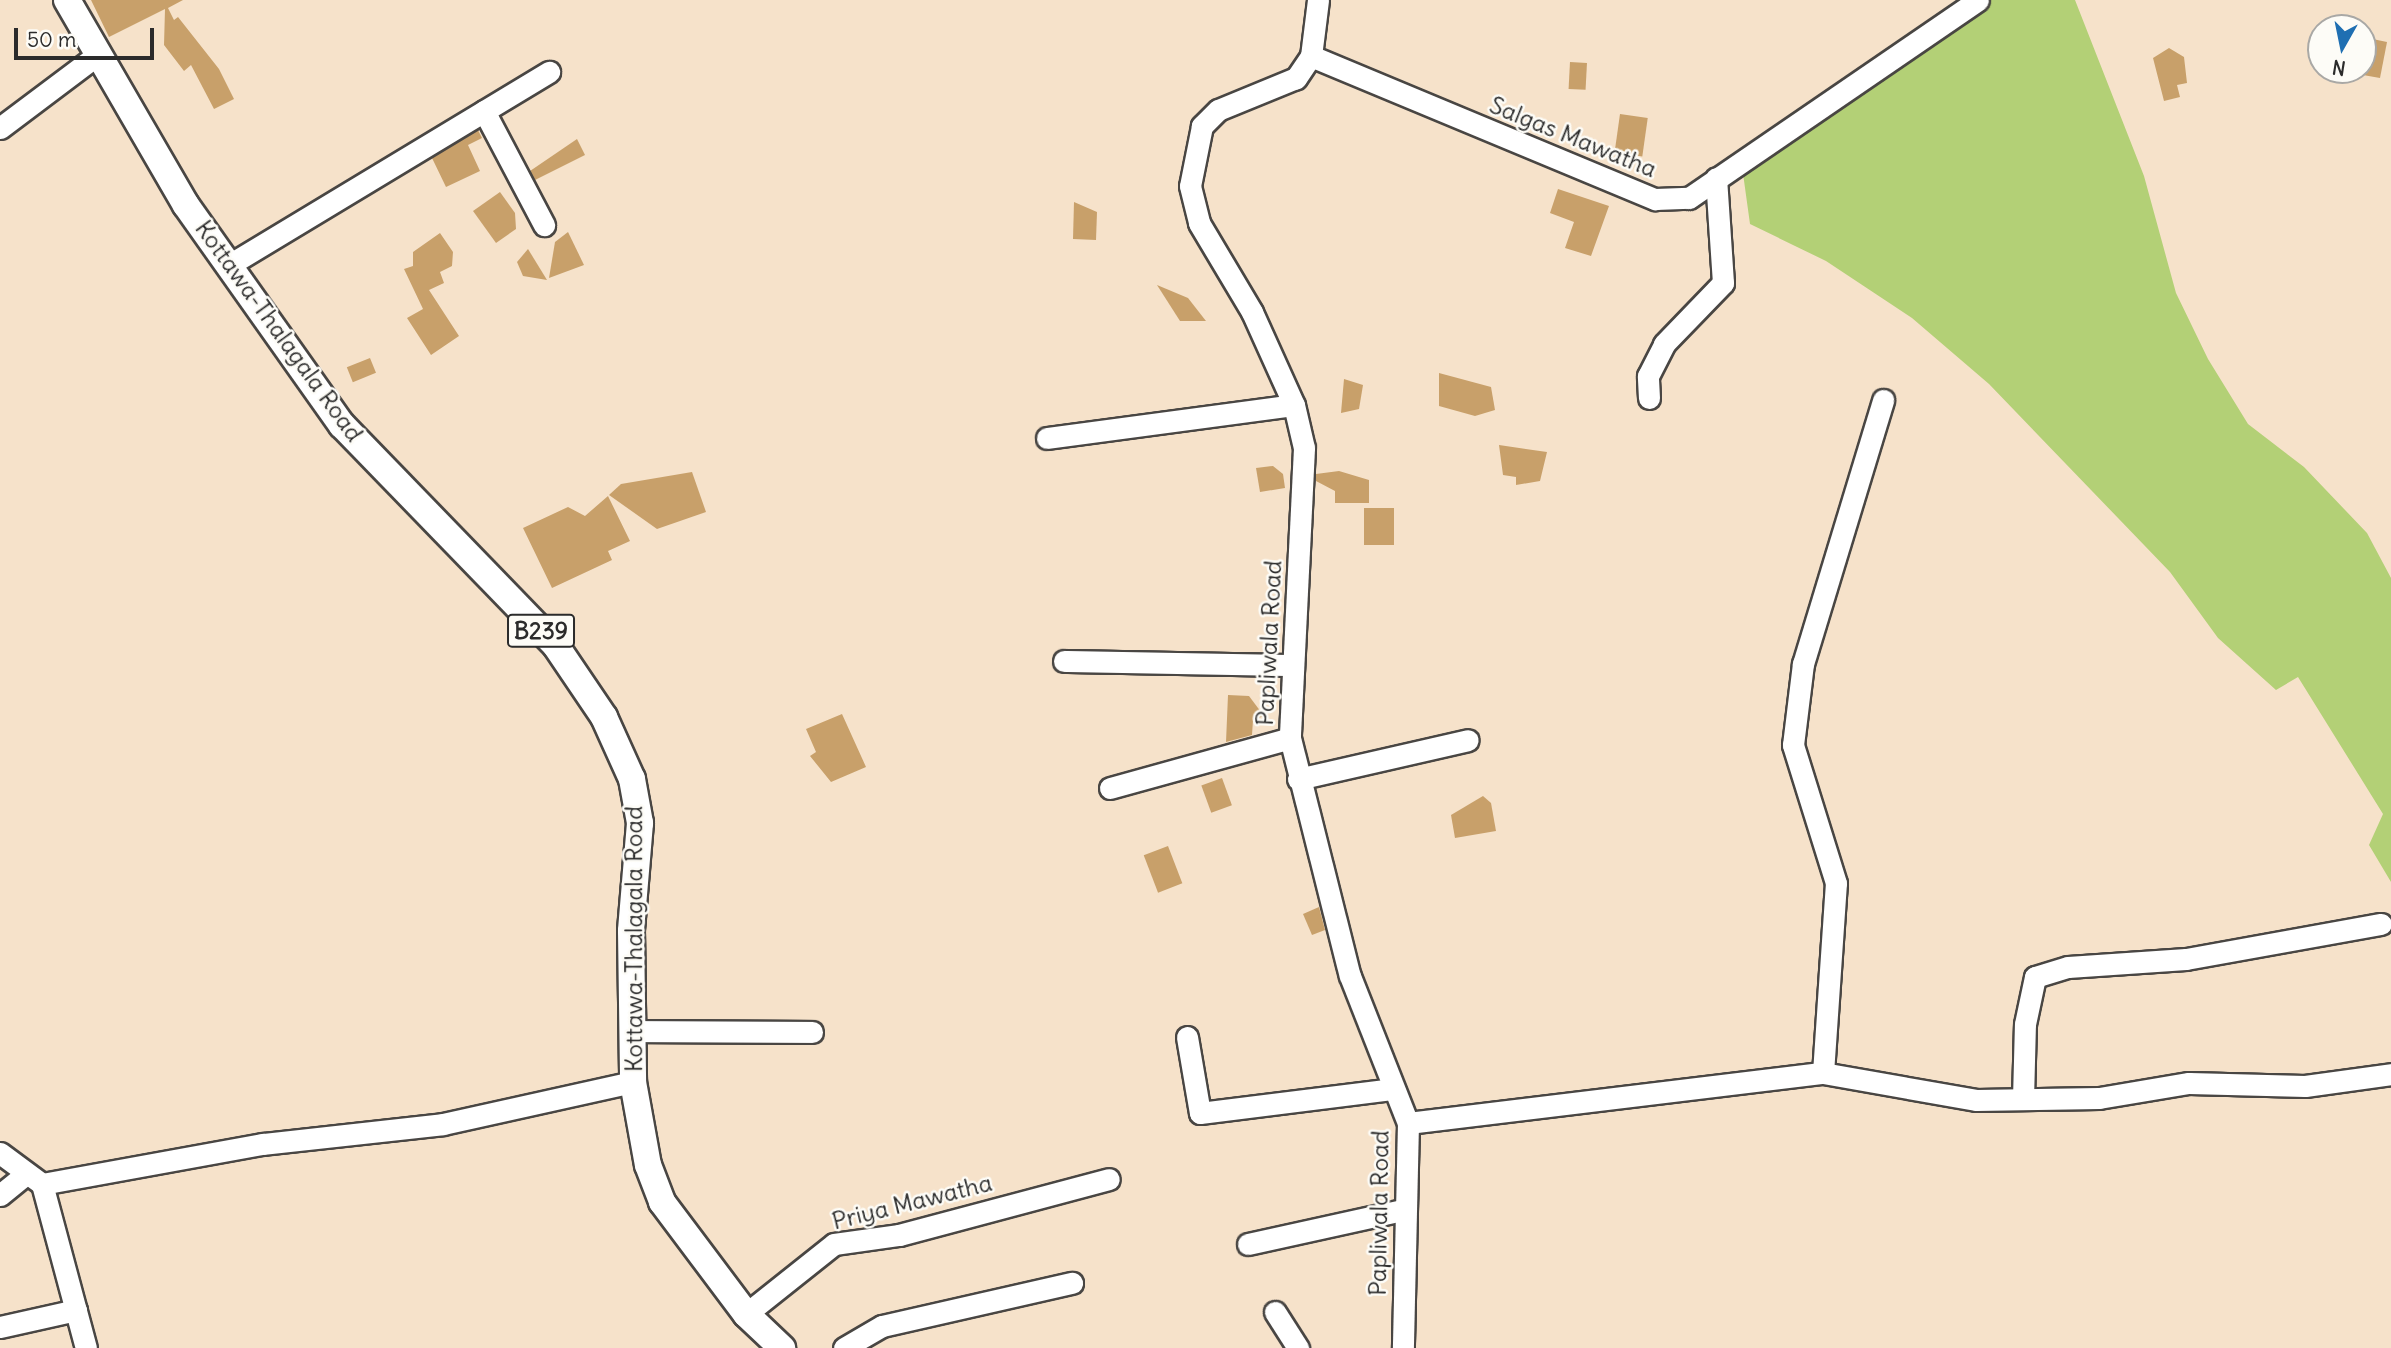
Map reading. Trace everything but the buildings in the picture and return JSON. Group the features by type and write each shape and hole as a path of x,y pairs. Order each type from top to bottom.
{"main road":[{"name":"Kottawa-Thalagala Road","path":"67,0 186,205 342,425 556,646 604,717 632,779 640,823 631,931 633,1082 648,1165 662,1202 746,1314 782,1348"}],"street":[{"path":"1311,56 1318,0"},
{"name":"Salgas Mawatha","path":"1311,56 1655,199 1689,198 1978,0"},
{"path":"0,128 100,53"},
{"name":"Papliwala Road","path":"1311,56 1285,85 1218,110 1202,126 1189,186 1199,223 1252,313 1294,405 1304,448 1304,497 1290,665 1290,738 1298,779 1350,976 1392,1089 1408,1123 1402,1210 1403,1348"},
{"path":"229,265 549,72"},
{"path":"484,111 544,225"},
{"path":"1649,398 1648,376 1664,344 1723,283 1716,178"},
{"path":"1823,1073 1836,883 1793,745 1803,664 1883,400"},
{"path":"1047,438 1294,405"},
{"path":"1063,660 1290,665"},
{"path":"1110,788 1290,738"},
{"path":"1298,779 1468,740"},
{"path":"2023,1099 2025,1024 2035,977 2068,967 2186,959 2381,924"},
{"path":"632,1031 812,1032"},
{"path":"1187,1037 1200,1113 1392,1089"},
{"path":"1408,1123 1823,1073 1976,1100 2099,1098 2189,1083 2305,1086 2391,1074"},
{"path":"0,1195 34,1180 263,1144 443,1124 633,1082"},
{"path":"0,1153 34,1180 86,1348"},
{"name":"Priya Mawatha","path":"746,1314 835,1244 899,1235 1109,1179"},
{"path":"1248,1244 1402,1210"},
{"path":"844,1348 882,1326 1072,1283"},
{"path":"0,1327 75,1310"},
{"path":"1275,1312 1297,1348"}],"green space":[{"path":"1978,0 2075,0 2144,176 2176,293 2208,359 2248,424 2304,467 2367,533 2391,578 2391,882 2369,845 2383,814 2298,677 2276,690 2218,638 2170,572 1989,384 1912,318 1826,261 1750,224 1741,159"}]}
